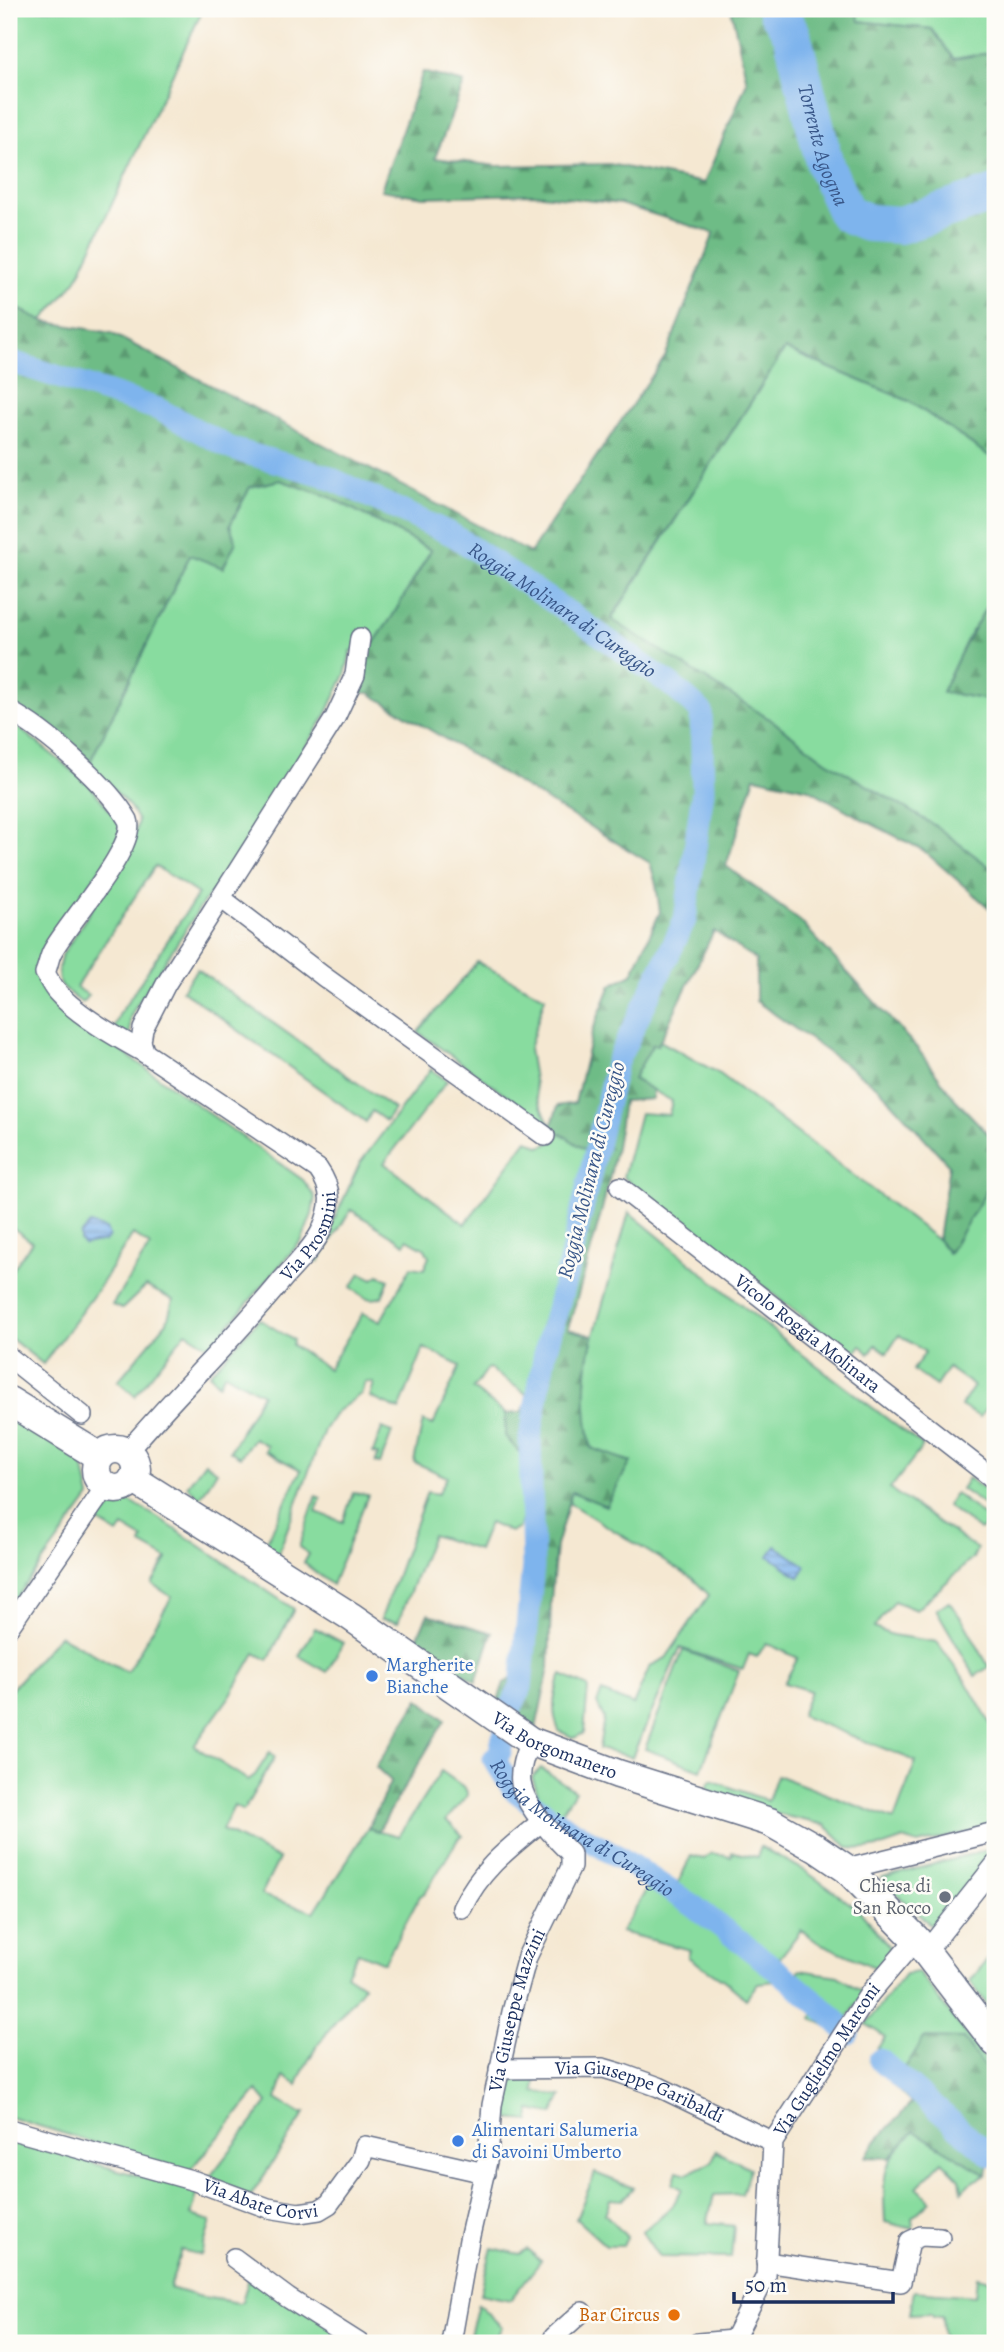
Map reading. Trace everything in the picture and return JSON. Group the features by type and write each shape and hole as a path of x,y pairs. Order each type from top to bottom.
{"main road":[{"path":"9,1401 100,1457"},
{"path":"111,1450 127,1452 135,1461 136,1473 133,1479 124,1487 106,1486 96,1469 100,1457 111,1450"},
{"name":"Via Borgomanero","path":"133,1479 350,1616 516,1732 631,1778 770,1822 816,1848 847,1869 921,1945 995,2042"}],"street":[{"path":"145,1053 141,1042 143,1029 166,984 335,718 355,675 360,638"},
{"name":"Via Prosmini","path":"9,711 19,716 102,784 131,827 116,861 52,952 45,973 56,992 119,1038 318,1169 328,1183 330,1195 321,1230 302,1256 248,1322 127,1452"},
{"path":"221,898 323,976 545,1136"},
{"name":"Vicolo Roggia Molinara","path":"620,1187 995,1480"},
{"path":"9,1357 82,1415"},
{"path":"9,1627 106,1486"},
{"name":"Via Giuseppe Mazzini","path":"451,2343 466,2253 488,2157 492,2105 499,2069 527,1957 571,1867 571,1854 538,1817 521,1785 523,1758 516,1732"},
{"path":"462,1908 472,1886 538,1817"},
{"path":"847,1869 995,1832"},
{"name":"Via Guglielmo Marconi","path":"766,2269 773,2142 870,1993 921,1945 995,1865"},
{"name":"Via Giuseppe Garibaldi","path":"499,2069 603,2068 659,2087 773,2142"},
{"name":"Via Abate Corvi","path":"9,2129 195,2181 268,2208 299,2213 319,2210 329,2204 360,2160 365,2146 485,2173"},
{"path":"698,2343 732,2342 766,2269 901,2283 910,2241 921,2236 940,2237"},
{"path":"234,2258 288,2298 359,2343"},
{"path":"556,2343 554,2337 582,2312"}],"green space":[{"path":"9,9 203,9 76,281 42,321 9,305"},
{"path":"731,9 856,9 859,21 932,29 954,59 995,52 995,460 909,401 785,349 611,619 774,722 826,761 937,827 995,871 995,913 923,850 809,789 755,777 726,866 800,921 917,1048 954,1098 995,1141 995,1177 949,1253 938,1240 949,1165 880,1089 756,1001 756,960 714,931 658,1045 653,1044 633,1079 653,1090 652,1099 623,1101 607,1187 568,1329 593,1336 587,1365 586,1392 591,1448 631,1462 606,1506 572,1492 556,1546 549,1668 536,1728 498,1700 504,1683 518,1675 529,1641 539,1568 534,1528 538,1453 520,1453 505,1436 506,1414 521,1412 531,1397 542,1324 557,1283 590,1153 551,1127 558,1106 575,1103 592,1032 611,985 632,974 660,912 650,863 369,693 353,693 363,675 369,650 392,617 431,550 330,497 280,480 250,487 230,525 236,542 223,568 190,555 89,764 9,706 9,304 42,321 111,333 530,553 665,357 714,233 620,204 533,194 424,197 381,190 423,72 464,83 435,158 497,166 609,164 704,183 747,82"},
{"path":"856,9 995,9 995,52 954,59 932,29 858,21"},
{"path":"785,349 909,401 995,460 995,592 966,642 942,692 995,701 995,871 937,827 826,761 774,722 611,620"},
{"path":"280,480 330,497 431,550 392,617 369,650 351,651 345,675 326,715 220,882 203,903 136,1006 130,1018 130,1036 114,1029 119,1015 198,894 155,866 76,987 88,995 82,1003 64,989 58,974 61,957 132,845 138,821 130,807 89,764 190,555 230,525 250,487"},
{"path":"995,592 995,701 942,692 966,642"},
{"path":"9,720 88,783 123,827 120,841 40,955 41,982 113,1045 303,1180 315,1197 302,1240 210,1347 186,1332 135,1396 118,1381 167,1322 173,1300 146,1286 122,1309 112,1305 150,1246 133,1234 95,1293 43,1364 9,1337 9,1275 32,1242 9,1225"},
{"path":"477,962 545,997 529,1049 537,1098 551,1127 418,1032"},
{"path":"197,969 394,1109 386,1121 372,1111 366,1122 182,990"},
{"path":"660,1041 720,1074 938,1240 948,1253 995,1177 995,1403 991,1401 980,1417 961,1406 974,1386 948,1368 936,1386 913,1370 925,1352 899,1335 887,1353 876,1345 869,1354 861,1345 853,1356 623,1177 640,1113 669,1115 672,1101 633,1079 653,1043 658,1045"},
{"path":"431,1069 447,1081 384,1163 465,1224 527,1140 541,1147 554,1141 551,1127 591,1152 557,1283 542,1324 531,1397 488,1368 473,1389 506,1414 505,1436 520,1453 525,1508 518,1529 510,1532 489,1523 478,1550 432,1535 398,1622 381,1619 427,1492 438,1494 447,1477 414,1462 423,1421 433,1425 460,1366 424,1348 399,1410 370,1397 374,1383 365,1382 361,1394 336,1412 324,1430 277,1557 262,1551 301,1470 265,1451 267,1446 254,1438 240,1457 230,1451 262,1394 225,1373 219,1384 209,1374 259,1319 293,1340 292,1345 328,1369 363,1313 380,1322 411,1267 424,1269 429,1257 425,1249 407,1239 405,1244 351,1210 318,1262 312,1261 360,1163"},
{"path":"629,1212 794,1348 923,1446 890,1489 977,1549 973,1558 916,1610 894,1601 874,1628 892,1635 937,1642 965,1680 995,1732 995,1826 918,1844 904,1839 866,1849 849,1848 825,1825 772,1813 705,1790 711,1780 768,1801 777,1775 894,1820 916,1761 801,1716 810,1691 784,1683 798,1658 766,1643 757,1657 749,1654 743,1669 680,1648 632,1757 599,1749 604,1718 597,1703 602,1692 633,1705 650,1666 666,1658 709,1595 693,1579 569,1503 572,1491 631,1462 591,1448 584,1405 589,1352"},
{"path":"361,1273 373,1279 379,1275 389,1280 382,1297 369,1298 351,1287"},
{"path":"9,1412 83,1464 90,1497 9,1608"},
{"path":"382,1428 392,1432 380,1464 375,1463 378,1455 373,1453"},
{"path":"205,1462 217,1471 200,1498 187,1486"},
{"path":"968,1478 995,1497 993,1511 961,1489"},
{"path":"353,1493 368,1495 332,1585 304,1563 309,1554 299,1547 316,1496 321,1498 316,1512 343,1522"},
{"path":"955,1493 990,1521 980,1530 947,1506"},
{"path":"129,1501 294,1609 268,1660 255,1653 230,1696 194,1746 248,1780 255,1775 270,1752 275,1757 243,1811 234,1806 222,1830 279,1859 261,1895 314,1912 368,1828 399,1836 441,1771 465,1788 468,1795 446,1820 463,1836 458,1839 425,1893 420,1896 384,1963 358,1952 346,1974 364,1986 318,2045 297,2085 284,2076 276,2099 299,2113 305,2113 250,2197 206,2182 267,2103 257,2091 192,2169 187,2171 9,2117 9,1692 59,1635 127,1672 172,1597 152,1584 167,1559 141,1544 143,1539 123,1527 118,1534 97,1521 111,1508"},
{"path":"949,1602 964,1622 989,1667 975,1676 936,1609"},
{"path":"428,1614 492,1633 476,1682 415,1643"},
{"path":"315,1628 343,1643 327,1672 299,1656"},
{"path":"683,1650 739,1671 701,1770 645,1749"},
{"path":"562,1675 588,1687 584,1733 574,1738 559,1731 555,1716 555,1696"},
{"path":"419,1699 445,1720 378,1831 368,1828 391,1781 376,1767"},
{"path":"541,1768 575,1791 558,1819 580,1832 573,1842 548,1822 532,1777"},
{"path":"761,1847 804,1870 859,1910 894,1953 881,1970 817,1942 801,1930 770,1971 793,1980 800,1970 838,1976 865,1994 837,2032 812,2018 815,2011 776,1981 758,1983 746,1999 725,1981 688,1957 690,1950 621,1932 650,1884 639,1875 645,1863 677,1885 691,1856 704,1859 712,1853 731,1857 732,1852 757,1857"},
{"path":"995,1848 995,1852 934,1928 883,1882 882,1878"},
{"path":"995,1950 995,2016 970,1981"},
{"path":"918,1972 995,2072 995,2081 963,2039 912,2104 869,2061 885,2037 866,2024 905,1974"},
{"path":"924,2038 963,2039 995,2081 995,2165 989,2164 987,2175 914,2131 890,2158 866,2157 920,2092 903,2071"},
{"path":"536,2079 535,2092 562,2096 553,2114 530,2110 530,2121 505,2119 509,2081"},
{"path":"914,2131 987,2175 970,2183 962,2191 960,2179 942,2161 917,2187 930,2201 912,2218 913,2229 885,2222 884,2182 889,2162"},
{"path":"9,2140 198,2192 191,2215 211,2221 201,2255 181,2250 170,2288 239,2303 253,2266 365,2343 9,2343"},
{"path":"716,2151 750,2168 742,2194 714,2195 707,2223 734,2226 731,2258 659,2257 642,2232 672,2207 682,2189 673,2184 677,2171 687,2174 712,2162"},
{"path":"595,2173 633,2188 622,2200 610,2199 605,2214 627,2237 623,2246 606,2246 576,2219"},
{"path":"492,2248 520,2254 527,2249 541,2261 510,2300 480,2294"},
{"path":"977,2277 995,2281 995,2343 944,2343 942,2316 933,2316 931,2313 910,2314 914,2291 975,2296"},
{"path":"478,2304 502,2327 491,2343 468,2343"}],"water":[{"path":"90,1224 106,1229 109,1236 105,1241 84,1245 80,1241 80,1235"},
{"path":"776,1546 806,1566 799,1577 769,1556"}],"waterway":[{"name":"Torrente Agogna","path":"776,9 792,34 825,165 846,213 869,223 900,225 995,194"},
{"name":"Roggia Molinara di Cureggio","path":"9,361 158,409 232,449 323,475 453,535 671,685 701,711 703,791 685,920 616,1064 569,1266 545,1353 530,1438 533,1566 521,1687 508,1713 500,1752 494,1759 513,1789 554,1820 619,1857 695,1907 786,1977 848,2033"},
{"name":"Roggia Molinara di Cureggio","path":"880,2060 990,2155 995,2156"}],"place":[{"name":"Margherite Bianche","path":"372,1676"},
{"name":"Chiesa di San Rocco","path":"945,1897"},
{"name":"Alimentari Salumeria di Savoini Umberto","path":"458,2141"},
{"name":"Bar Circus","path":"674,2315"}]}
